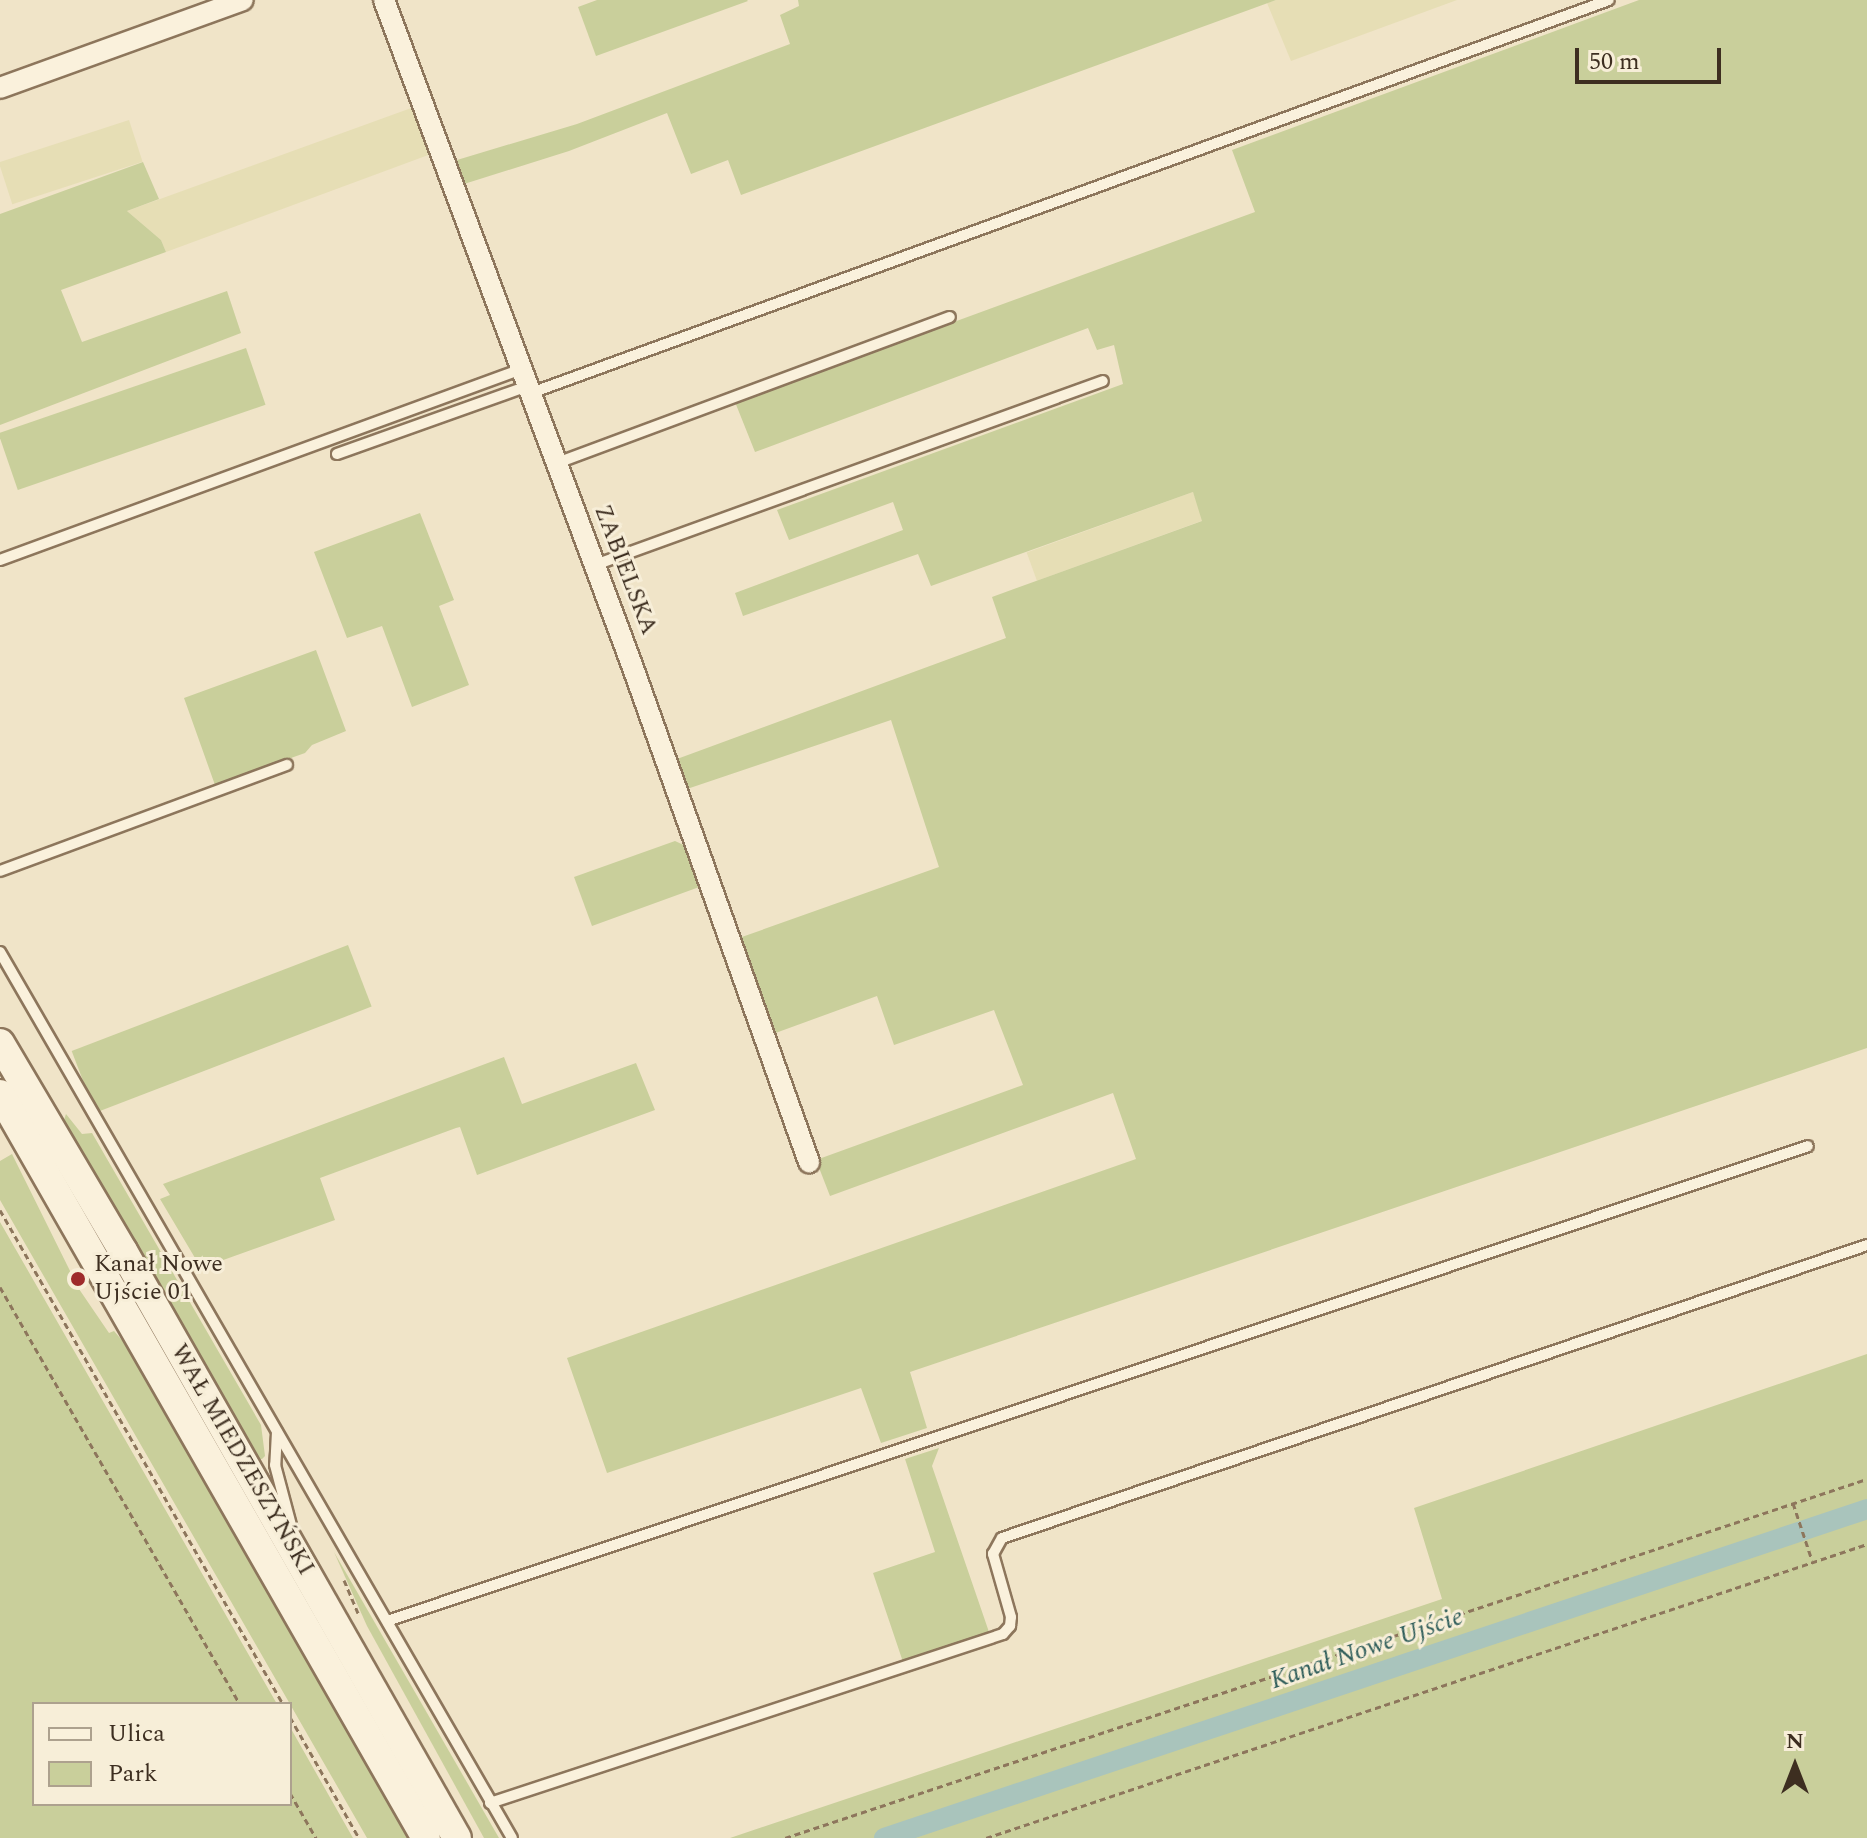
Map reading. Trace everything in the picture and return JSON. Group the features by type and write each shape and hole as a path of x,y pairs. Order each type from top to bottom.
{"main road":[{"name":"WAŁ MIEDZESZYŃSKI","path":"0,1043 457,1838"},
{"name":"WAŁ MIEDZESZYŃSKI","path":"0,1094 426,1838"}],"street":[{"path":"0,88 243,0"},
{"name":"ZABIELSKA","path":"384,0 595,565 809,1162"}],"lane":[{"path":"0,560 527,383 1609,0"},
{"path":"557,463 950,317"},
{"path":"595,565 1103,381"},
{"path":"337,454 527,383"},
{"path":"0,871 287,765"},
{"path":"0,952 512,1838"},
{"path":"387,1621 1808,1146"},
{"path":"490,1803 1003,1634 1010,1626 1011,1617 993,1554 1002,1538 1867,1245"},
{"path":"277,1432 275,1465 289,1510 296,1555"}],"path":[{"path":"0,1210 282,1702"},
{"path":"0,1287 239,1702"},
{"path":"785,1838 1867,1479"},
{"path":"1793,1503 1813,1562"},
{"path":"986,1838 1867,1544"},
{"path":"292,1721 359,1838"},
{"path":"292,1796 316,1838"}],"shaded area":[{"path":"1276,0 1457,0 1291,61 1267,3"},
{"path":"414,107 431,154 166,252 161,240 127,211"},
{"path":"129,120 143,162 12,204 0,162"},
{"path":"1193,492 1203,520 1037,581 1027,553"}],"green space":[{"path":"597,0 748,1 596,56 578,7"},
{"path":"798,0 1276,0 741,195 728,160 691,174 667,113 569,151 464,184 457,160 577,124 790,44 780,15 799,6"},
{"path":"1639,0 1867,0 1867,1048 910,1372 927,1428 881,1443 861,1388 607,1473 567,1358 1136,1159 1113,1093 830,1196 816,1160 1023,1085 994,1010 894,1045 877,996 770,1035 739,938 939,867 891,720 687,789 677,759 1006,638 992,597 1202,521 1193,492 931,586 918,554 743,616 735,593 903,530 893,502 789,540 777,510 1123,384 1114,345 1097,350 1088,328 755,452 735,402 1255,212 1232,150"},
{"path":"143,162 159,199 127,211 161,240 166,252 61,290 82,342 227,291 241,333 0,425 0,214"},
{"path":"246,348 266,405 18,490 0,433"},
{"path":"420,513 454,600 439,606 469,685 412,707 382,626 347,638 314,552"},
{"path":"316,650 346,731 312,745 305,753 215,785 184,698"},
{"path":"675,841 688,847 702,886 592,926 574,877"},
{"path":"348,945 372,1007 95,1113 72,1051"},
{"path":"504,1057 522,1104 636,1063 655,1110 477,1175 460,1127 456,1128 320,1178 335,1220 201,1268 160,1199 170,1195 163,1184"},
{"path":"66,1114 82,1134 92,1133 261,1425 265,1456 262,1459 258,1459 64,1120"},
{"path":"12,1154 79,1289 109,1333 114,1331 146,1368 412,1838 367,1838 292,1708 292,1702 289,1702 0,1200 0,1161"},
{"path":"0,1222 276,1702 32,1702 32,1806 292,1806 292,1731 353,1838 0,1838"},
{"path":"1867,1354 1867,1838 730,1838 1442,1599 1414,1508"},
{"path":"939,1448 932,1466 989,1632 903,1662 873,1573 935,1552 905,1459"},
{"path":"334,1552 499,1838 484,1838 367,1626"}],"waterway":[{"name":"Kanał Nowe Ujście","path":"884,1838 1867,1509"}],"place":[{"name":"Kanał Nowe Ujście 01","path":"78,1279"}]}
